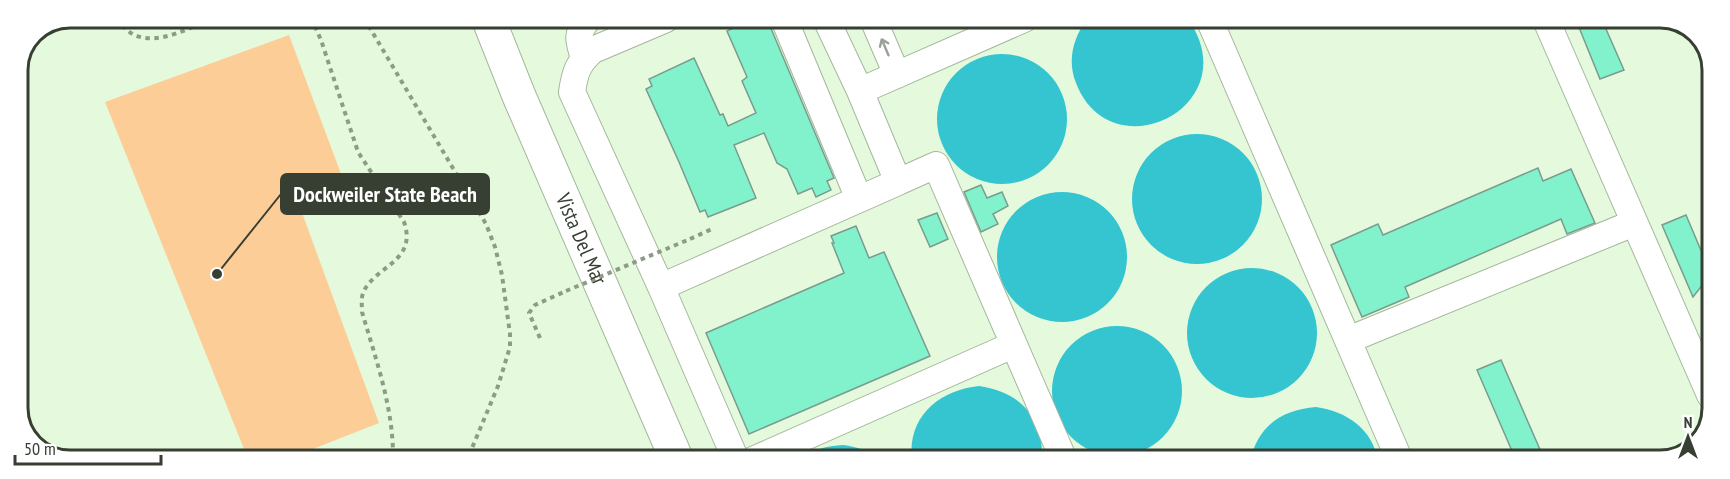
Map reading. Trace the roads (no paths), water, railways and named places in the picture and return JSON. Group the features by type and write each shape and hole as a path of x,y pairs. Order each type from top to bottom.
{"main road":[{"name":"Vista Del Mar","path":"492,28 519,96 673,450"}],"lane":[{"path":"580,28 578,41 584,58"},
{"path":"645,28 593,50 584,58 574,75 572,92 661,287 732,450"},
{"path":"788,28 859,199"},
{"path":"830,28 860,91 898,182"},
{"path":"877,28 897,75"},
{"path":"860,91 1004,28"},
{"path":"1213,28 1395,450"},
{"path":"1549,28 1702,377"},
{"path":"661,287 936,165 1060,450"},
{"path":"1348,340 1634,223"},
{"path":"776,450 1013,345"}],"water":[{"path":"1082,28 1192,28 1202,50 1201,78 1189,101 1168,118 1143,126 1117,124 1093,110 1076,83 1072,58"},
{"path":"1002,54 1027,59 1048,73 1062,94 1067,119 1062,144 1048,165 1027,179 1002,184 977,179 956,165 942,144 937,119 942,94 956,73 977,59"},
{"path":"1197,134 1222,139 1243,153 1257,174 1262,199 1257,224 1243,245 1222,259 1197,264 1172,259 1151,245 1137,224 1132,199 1137,174 1151,153 1172,139"},
{"path":"1062,192 1087,197 1108,211 1122,232 1127,257 1122,282 1108,303 1087,317 1062,322 1037,317 1016,303 1002,282 997,257 1002,232 1016,211 1037,197"},
{"path":"1252,268 1277,273 1298,287 1312,308 1317,333 1312,358 1298,379 1277,393 1252,398 1227,393 1206,379 1192,358 1187,333 1192,308 1206,287 1227,273"},
{"path":"1104,327 1130,327 1153,337 1171,355 1181,378 1181,404 1177,416 1163,437 1144,450 1090,450 1071,437 1057,416 1053,404 1053,378 1063,355 1081,337"},
{"path":"979,386 994,389 1017,401 1034,419 1039,431 1042,450 912,450 915,431 920,419 929,408 951,393"},
{"path":"1316,407 1327,409 1347,417 1364,431 1375,450 1254,450 1265,429 1273,422 1282,416"},
{"path":"843,445 864,450 817,450"}],"place":[{"name":"Dockweiler State Beach","path":"217,274"}]}
